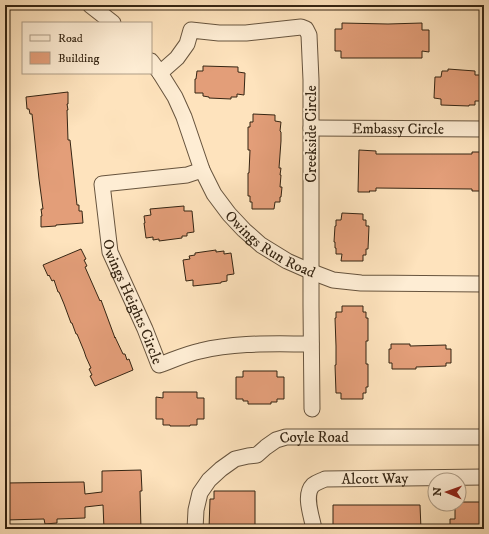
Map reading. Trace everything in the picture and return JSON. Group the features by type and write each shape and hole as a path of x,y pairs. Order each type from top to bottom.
{"street":[{"path":"90,5 112,22"},
{"name":"Creekside Circle","path":"160,73 178,58 187,44 192,30 219,33 246,33 301,27 306,29 309,35 311,80 312,409"},
{"name":"Owings Run Road","path":"152,62 175,97 184,117 202,170 214,194 229,214 261,245 287,261 333,280 361,283 484,284"},
{"name":"Embassy Circle","path":"311,128 484,129"},
{"name":"Owings Heights Circle","path":"202,170 187,175 102,184 110,252 145,329 159,365 200,351 221,347 244,345 311,344"},
{"name":"Coyle Road","path":"195,529 196,510 200,493 209,480 221,469 235,460 257,455 276,440 286,437 484,437"},
{"name":"Alcott Way","path":"314,529 308,494 313,485 325,479 484,477"}],"building":[{"path":"342,23 422,23 422,30 429,30 429,52 422,51 422,58 341,58 341,51 335,51 335,29 342,29"},
{"path":"203,66 238,67 238,72 245,73 244,95 237,94 237,97 231,97 231,99 209,98 203,96 203,93 195,93 195,79 197,71 203,71"},
{"path":"448,69 475,71 475,75 484,75 484,101 475,101 475,105 469,106 441,105 441,99 434,98 435,77 441,77 442,71 448,71"},
{"path":"68,92 68,140 70,140 77,205 79,205 79,211 82,211 83,223 41,227 41,209 43,209 32,114 30,114 29,109 27,109 26,97"},
{"path":"253,114 275,115 275,121 281,122 279,168 281,168 280,187 282,187 280,202 275,202 274,209 252,209 252,202 250,202 250,196 248,196 250,150 248,150 248,127 250,127 250,122 253,122"},
{"path":"359,150 376,151 376,154 472,154 472,152 484,152 484,191 472,191 472,189 376,188 376,191 358,192"},
{"path":"184,206 184,211 192,211 194,232 187,233 187,236 182,236 182,238 159,241 159,239 153,240 153,237 146,238 144,216 151,215 150,209"},
{"path":"342,213 363,214 363,220 366,220 366,226 369,226 368,249 366,249 366,255 363,255 363,261 341,261 342,254 336,254 334,242 335,226 336,220 341,220"},
{"path":"81,249 86,259 84,260 87,266 85,267 100,301 101,300 115,338 127,360 129,359 133,370 95,386 90,376 92,375 89,369 91,368 54,280 52,281 49,275 48,276 43,265"},
{"path":"216,250 216,252 224,251 224,254 231,253 234,274 227,275 227,281 221,283 193,286 193,280 186,281 183,260 190,259 189,256 195,255 195,253"},
{"path":"342,306 363,306 363,312 366,312 366,318 368,318 366,364 368,364 368,387 366,387 366,393 363,393 363,399 341,399 341,393 336,393 335,318 336,312 342,312"},
{"path":"391,344 410,344 410,346 446,345 446,349 451,349 451,363 446,363 446,366 416,367 416,369 392,369 392,363 389,363 389,349 391,349"},
{"path":"243,371 277,371 277,377 284,377 284,399 277,399 277,402 271,402 271,404 248,404 248,401 236,399 236,377 243,377"},
{"path":"163,392 197,392 197,398 204,398 204,419 197,419 197,425 163,425 163,419 156,419 156,397 163,398"},
{"path":"141,470 141,529 104,529 103,505 85,507 85,518 57,519 57,523 45,524 44,519 5,520 5,483 84,482 85,494 102,492 102,471"},
{"path":"214,491 255,491 255,529 209,529 210,499 214,499"},
{"path":"467,502 484,502 484,529 450,529 450,519 455,519 455,512 467,512"},
{"path":"333,505 420,505 421,529 333,529"}]}
